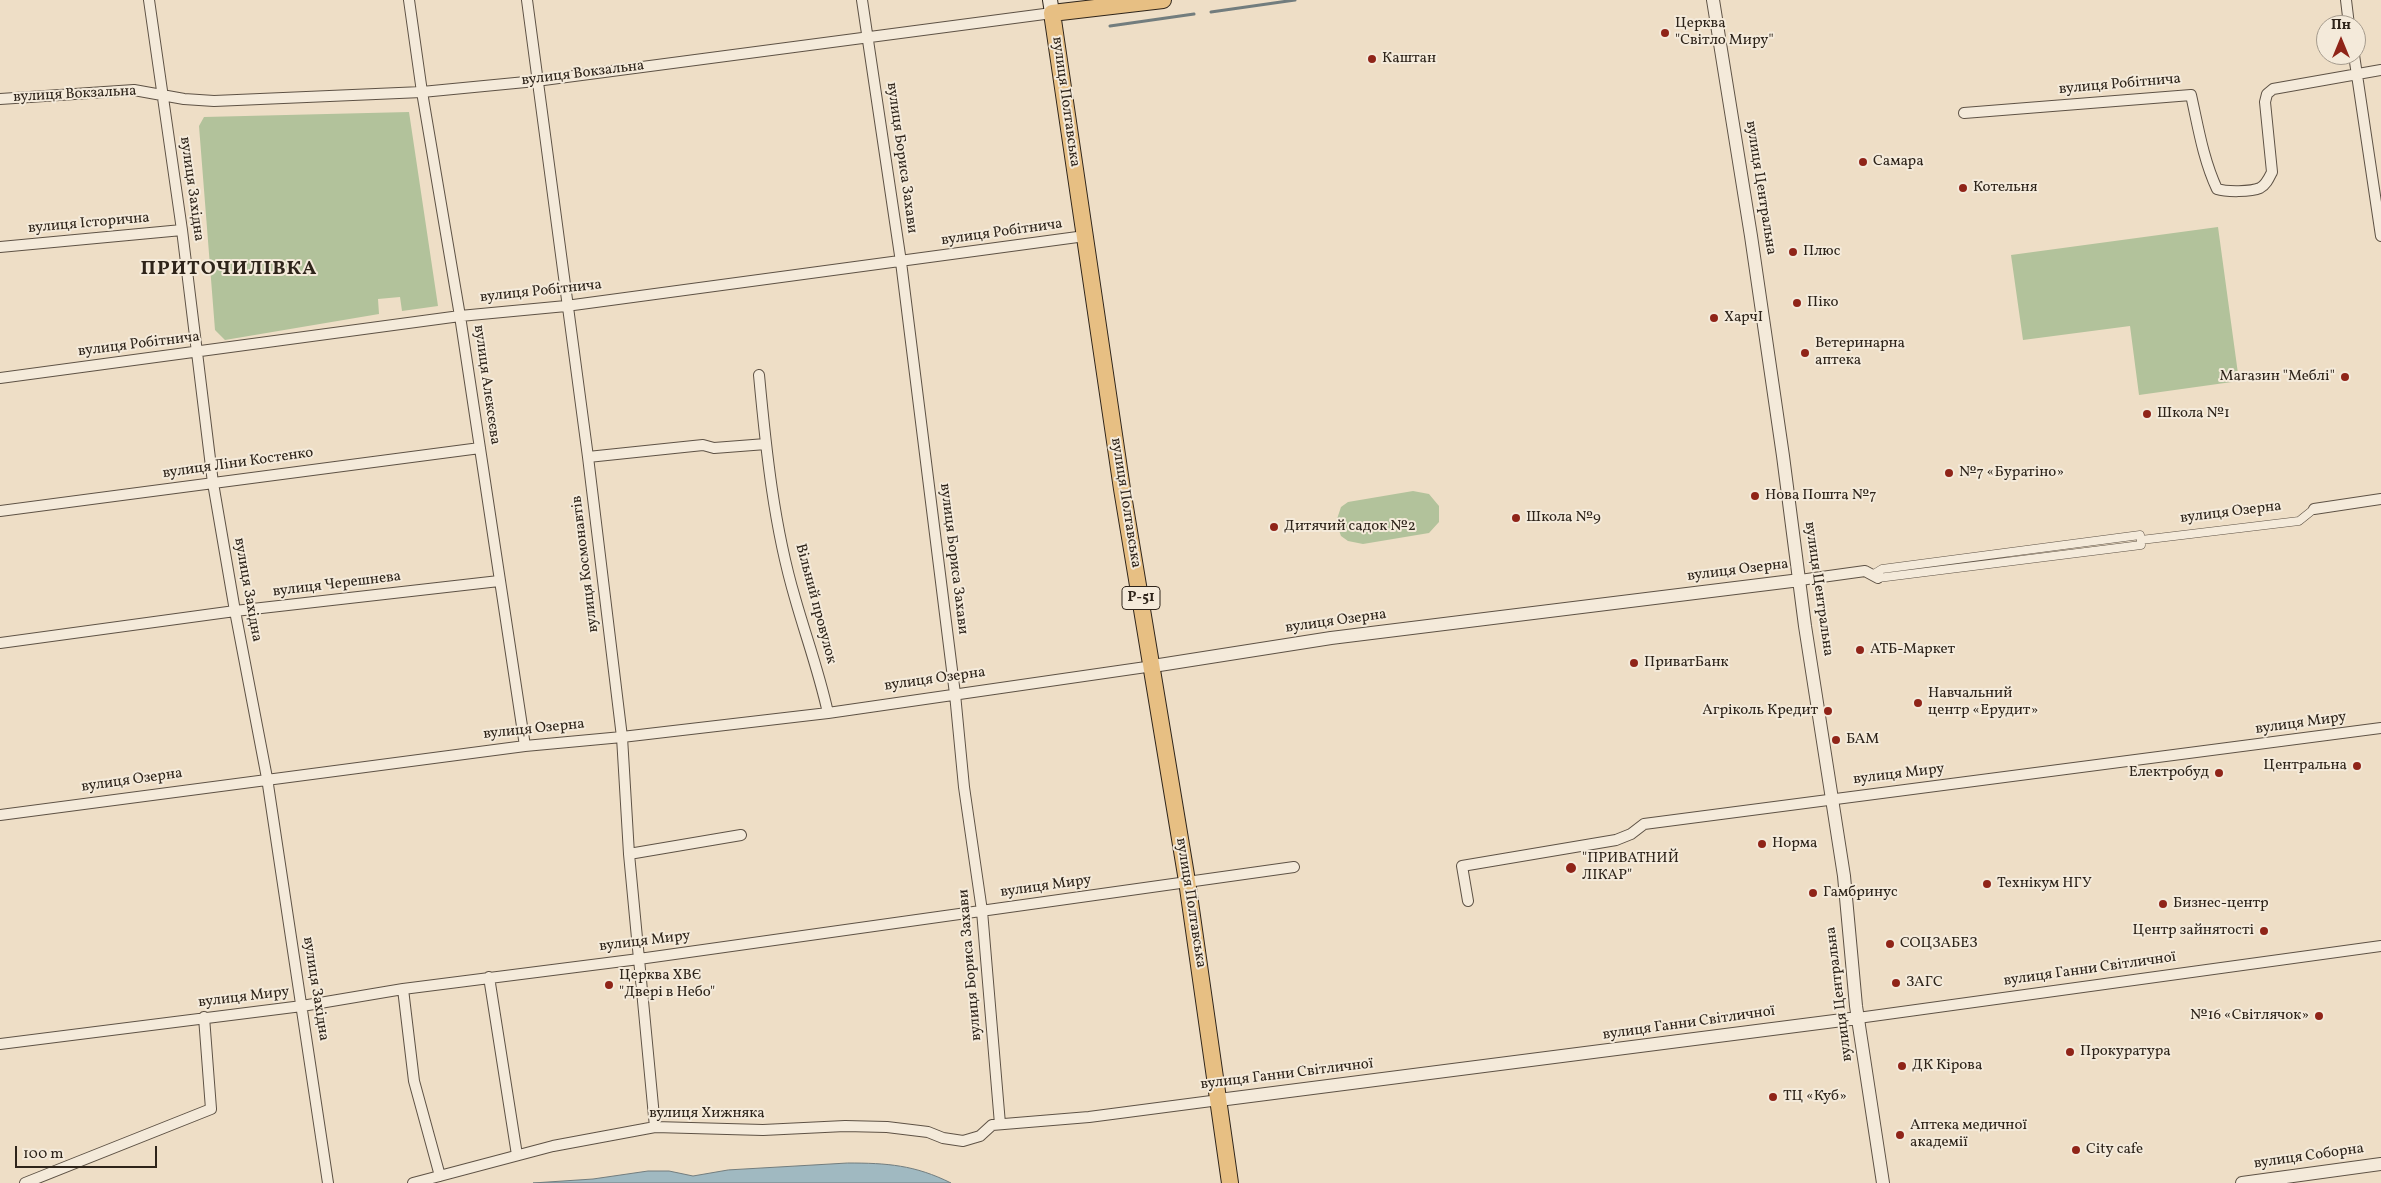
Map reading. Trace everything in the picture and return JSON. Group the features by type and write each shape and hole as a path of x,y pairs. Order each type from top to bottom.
{"main road":[{"name":"вулиця Вокзальна","path":"1051,6 1163,0"},
{"name":"вулиця Полтавська","path":"1051,6 1122,489 1153,666 1187,882 1230,1183"}],"street":[{"name":"вулиця Західна","path":"149,0 182,230 213,483 267,778 328,1183"},
{"name":"вулиця Алєксєєва","path":"409,0 422,92 460,316 525,746"},
{"name":"вулиця Космонавтів","path":"527,0 566,306 588,457 622,737 629,854 655,1127"},
{"name":"вулиця Бориса Захави","path":"862,0 901,262 955,694 964,787 982,912 1000,1124"},
{"name":"вулиця Центральна","path":"1714,0 1751,236 1833,798 1844,876 1858,1018 1883,1183"},
{"path":"2346,0 2348,15"},
{"name":"вулиця Вокзальна","path":"0,99 134,90 163,96 214,101 422,92 536,81 868,38 1051,6"},
{"path":"2355,65 2381,236"},
{"name":"вулиця Робітнича","path":"1964,113 2191,95 2201,144 2213,181 2217,189 2225,192 2260,188 2268,181 2272,172 2265,102 2267,94 2272,89 2381,70"},
{"name":"вулиця Історична","path":"0,247 182,230"},
{"name":"вулиця Робітнича","path":"0,378 198,353 460,316 566,306 1085,236"},
{"name":"Вільний провулок","path":"759,375 766,444 786,560 795,598 818,667 828,712"},
{"path":"588,457 702,445 714,448 766,444"},
{"name":"вулиця Ліни Костенко","path":"0,511 480,448"},
{"name":"вулиця Озерна","path":"0,815 267,778 525,746 622,737 828,712 1153,666 1331,638 1865,571 1876,576 1882,569 2140,536 2141,540 2299,521 2314,509 2381,499"},
{"name":"вулиця Черешнева","path":"0,643 235,611 499,581"},
{"name":"вулиця Миру","path":"1468,901 1462,866 1616,840 1631,834 1644,824 2381,728"},
{"path":"629,854 740,835"},
{"name":"вулиця Миру","path":"0,1044 302,1006 403,989 639,959 1294,867"},
{"name":"вулиця Ганни Світличної","path":"1000,1124 1089,1117 1858,1018 2381,946"},
{"path":"489,977 517,1155"},
{"path":"403,989 414,1081 440,1176"},
{"path":"25,1183 211,1110 204,1017"},
{"name":"вулиця Хижняка","path":"413,1183 553,1146 655,1127 763,1130 845,1126 887,1127 928,1132 943,1138 963,1141 980,1136 992,1125 1000,1124"},
{"name":"вулиця Соборна","path":"2242,1183 2381,1164"}],"green space":[{"path":"409,112 438,306 402,311 400,297 378,299 379,314 225,340 215,330 199,126 204,117"},
{"path":"2218,227 2239,381 2139,395 2130,326 2023,340 2011,255"},
{"path":"1413,491 1429,494 1439,506 1439,522 1429,533 1363,544 1348,541 1341,536 1336,522 1341,507 1348,502"}],"water":[{"path":"848,1163 901,1166 925,1172 951,1183 533,1183 593,1179 648,1171 669,1171 693,1176 728,1170"}],"waterway":[{"path":"1211,12 1295,0"},
{"path":"1110,26 1194,14"}],"place":[{"name":"Церква \"Світло Миру\"","path":"1665,33"},
{"name":"Каштан","path":"1372,59"},
{"name":"Самара","path":"1863,162"},
{"name":"Котельня","path":"1963,188"},
{"name":"Плюс","path":"1793,252"},
{"name":"Піко","path":"1797,303"},
{"name":"ХарчI","path":"1714,318"},
{"name":"Ветеринарна аптека","path":"1805,353"},
{"name":"Магазин \"Меблі\"","path":"2345,377"},
{"name":"Школа №1","path":"2147,414"},
{"name":"№7 «Буратіно»","path":"1949,473"},
{"name":"Нова Пошта №7","path":"1755,496"},
{"name":"Школа №9","path":"1516,518"},
{"name":"Дитячий садок №2","path":"1274,527"},
{"name":"АТБ-Маркет","path":"1860,650"},
{"name":"ПриватБанк","path":"1634,663"},
{"name":"Навчальний центр «Ерудит»","path":"1918,703"},
{"name":"Агріколь Кредит","path":"1828,711"},
{"name":"БАМ","path":"1836,740"},
{"name":"Центральна","path":"2357,766"},
{"name":"Електробуд","path":"2219,773"},
{"name":"Норма","path":"1762,844"},
{"name":"\"ПРИВАТНИЙ ЛІКАР\"","path":"1571,868"},
{"name":"Технікум НГУ","path":"1987,884"},
{"name":"Гамбринус","path":"1813,893"},
{"name":"Бизнес-центр","path":"2163,904"},
{"name":"Центр зайнятості","path":"2264,931"},
{"name":"СОЦЗАБЕЗ","path":"1890,944"},
{"name":"ЗАГС","path":"1896,983"},
{"name":"Церква ХВЄ \"Двері в Небо\"","path":"609,985"},
{"name":"№16 «Світлячок»","path":"2319,1016"},
{"name":"Прокуратура","path":"2070,1052"},
{"name":"ДК Кірова","path":"1902,1066"},
{"name":"ТЦ «Куб»","path":"1773,1097"},
{"name":"Аптека медичної академії","path":"1900,1135"},
{"name":"City cafe","path":"2076,1150"}],"district":[{"name":"ПРИТОЧИЛІВКА","path":"229,270"}]}
